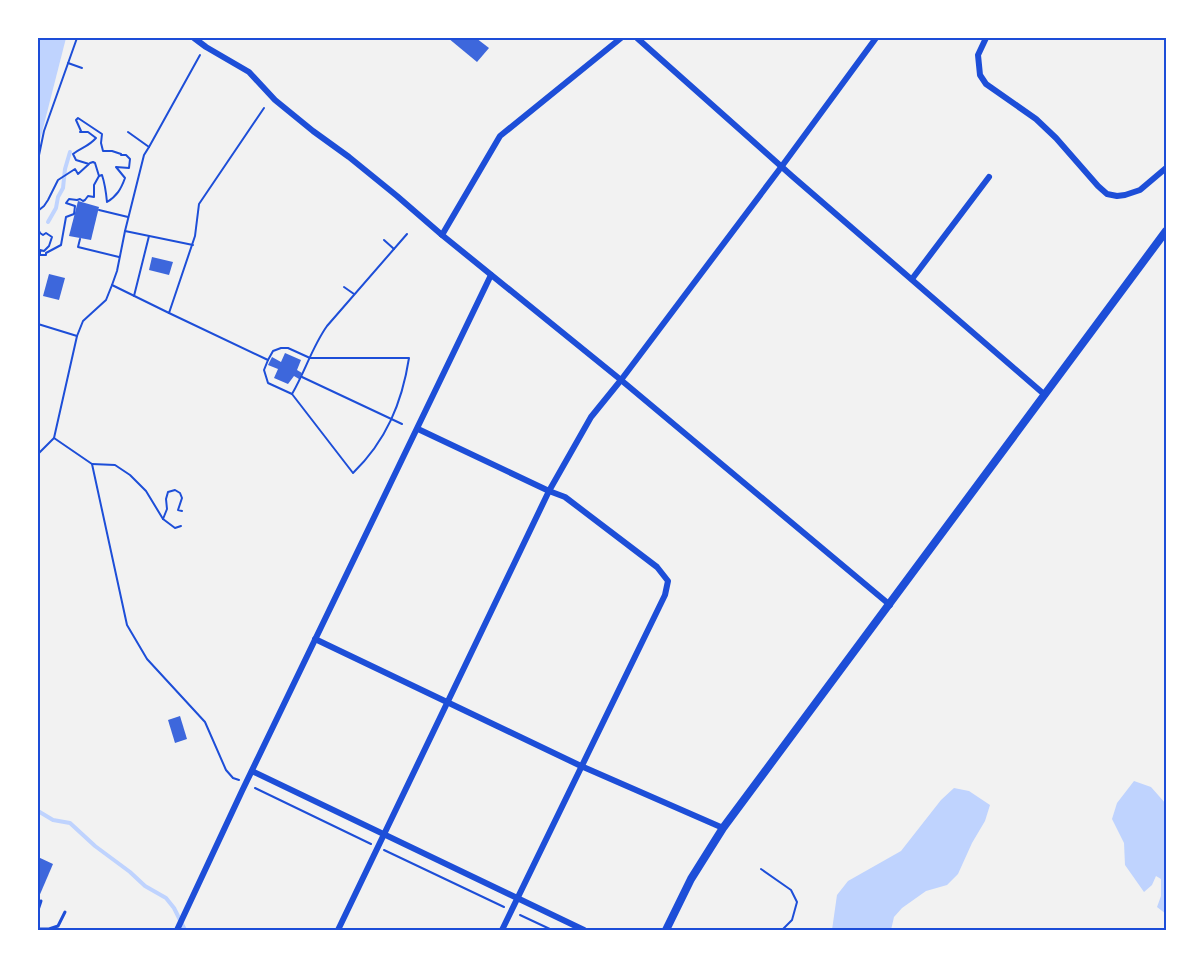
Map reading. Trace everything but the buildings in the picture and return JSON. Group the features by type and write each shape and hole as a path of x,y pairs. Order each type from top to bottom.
{"main road":[{"path":"666,930 691,879 723,828 1167,231"}],"street":[{"path":"194,38 249,72 275,100 371,175 621,380 890,605"},
{"path":"442,235 500,136 621,38"},
{"path":"637,38 1045,395"},
{"path":"338,930 549,491 591,417 782,166 876,38"},
{"path":"986,38 978,55 981,75 986,84 1036,119 1107,194 1117,196 1140,190 1167,168"},
{"path":"912,279 989,177"},
{"path":"177,930 491,275"},
{"path":"418,429 565,497 657,567 668,581 665,595 502,930"},
{"path":"315,639 581,766 723,828"},
{"path":"252,771 584,930"}],"lane":[{"path":"38,909 41,901"},
{"path":"38,929 58,926 65,912"}],"path":[{"path":"38,160 44,131 77,38"},
{"path":"38,454 54,438 77,336 83,321 106,300 117,271 124,231 144,155 206,46"},
{"path":"68,63 82,68"},
{"path":"169,313 193,244 199,204 264,108"},
{"path":"89,164 76,160 73,154 88,147 96,138 88,132 80,132 76,120 78,118 102,134 100,143 103,151 126,155 130,159 129,168 116,167 125,178 115,197 106,202 106,186 102,175 99,176"},
{"path":"128,132 149,147"},
{"path":"38,214 58,180 75,170 78,174 89,164 95,163 99,176 94,185 94,197 88,196 83,201 69,199 66,203 75,206 74,214 66,217 62,245 46,255 39,256 40,250 44,251 49,246 52,237 46,233 40,233 38,229"},
{"path":"99,210 128,217"},
{"path":"124,231 193,244"},
{"path":"292,394 302,377 318,338 407,234"},
{"path":"134,296 149,236"},
{"path":"80,239 78,247 119,257"},
{"path":"384,240 394,249"},
{"path":"112,285 268,360"},
{"path":"344,287 354,295"},
{"path":"38,324 77,336"},
{"path":"288,348 310,358 409,358 401,397 392,419 381,441 353,473 292,394 268,383 264,370 273,351 288,348"},
{"path":"302,377 402,424"},
{"path":"54,438 92,464 115,465 130,475 146,491 163,519 175,528 181,526"},
{"path":"92,464 127,626 147,659 205,722 226,770 233,778 552,930"},
{"path":"163,519 167,509 168,492 175,490 180,493 182,498 178,510 182,511"},
{"path":"760,869 791,890 797,902 792,920 782,930"}],"water":[{"path":"38,38 66,38 38,148"},
{"path":"1134,781 1151,787 1166,804 1166,914 1157,907 1161,896 1161,879 1156,876 1152,885 1144,892 1125,865 1124,843 1112,819 1117,803"},
{"path":"954,788 969,791 990,805 985,821 958,874 947,885 926,891 902,908 894,917 891,930 832,930 837,895 848,881 901,851 941,800"}],"waterway":[{"path":"48,222 63,188 70,152"},
{"path":"38,811 53,820 70,823 145,886 166,898 185,930"}]}
